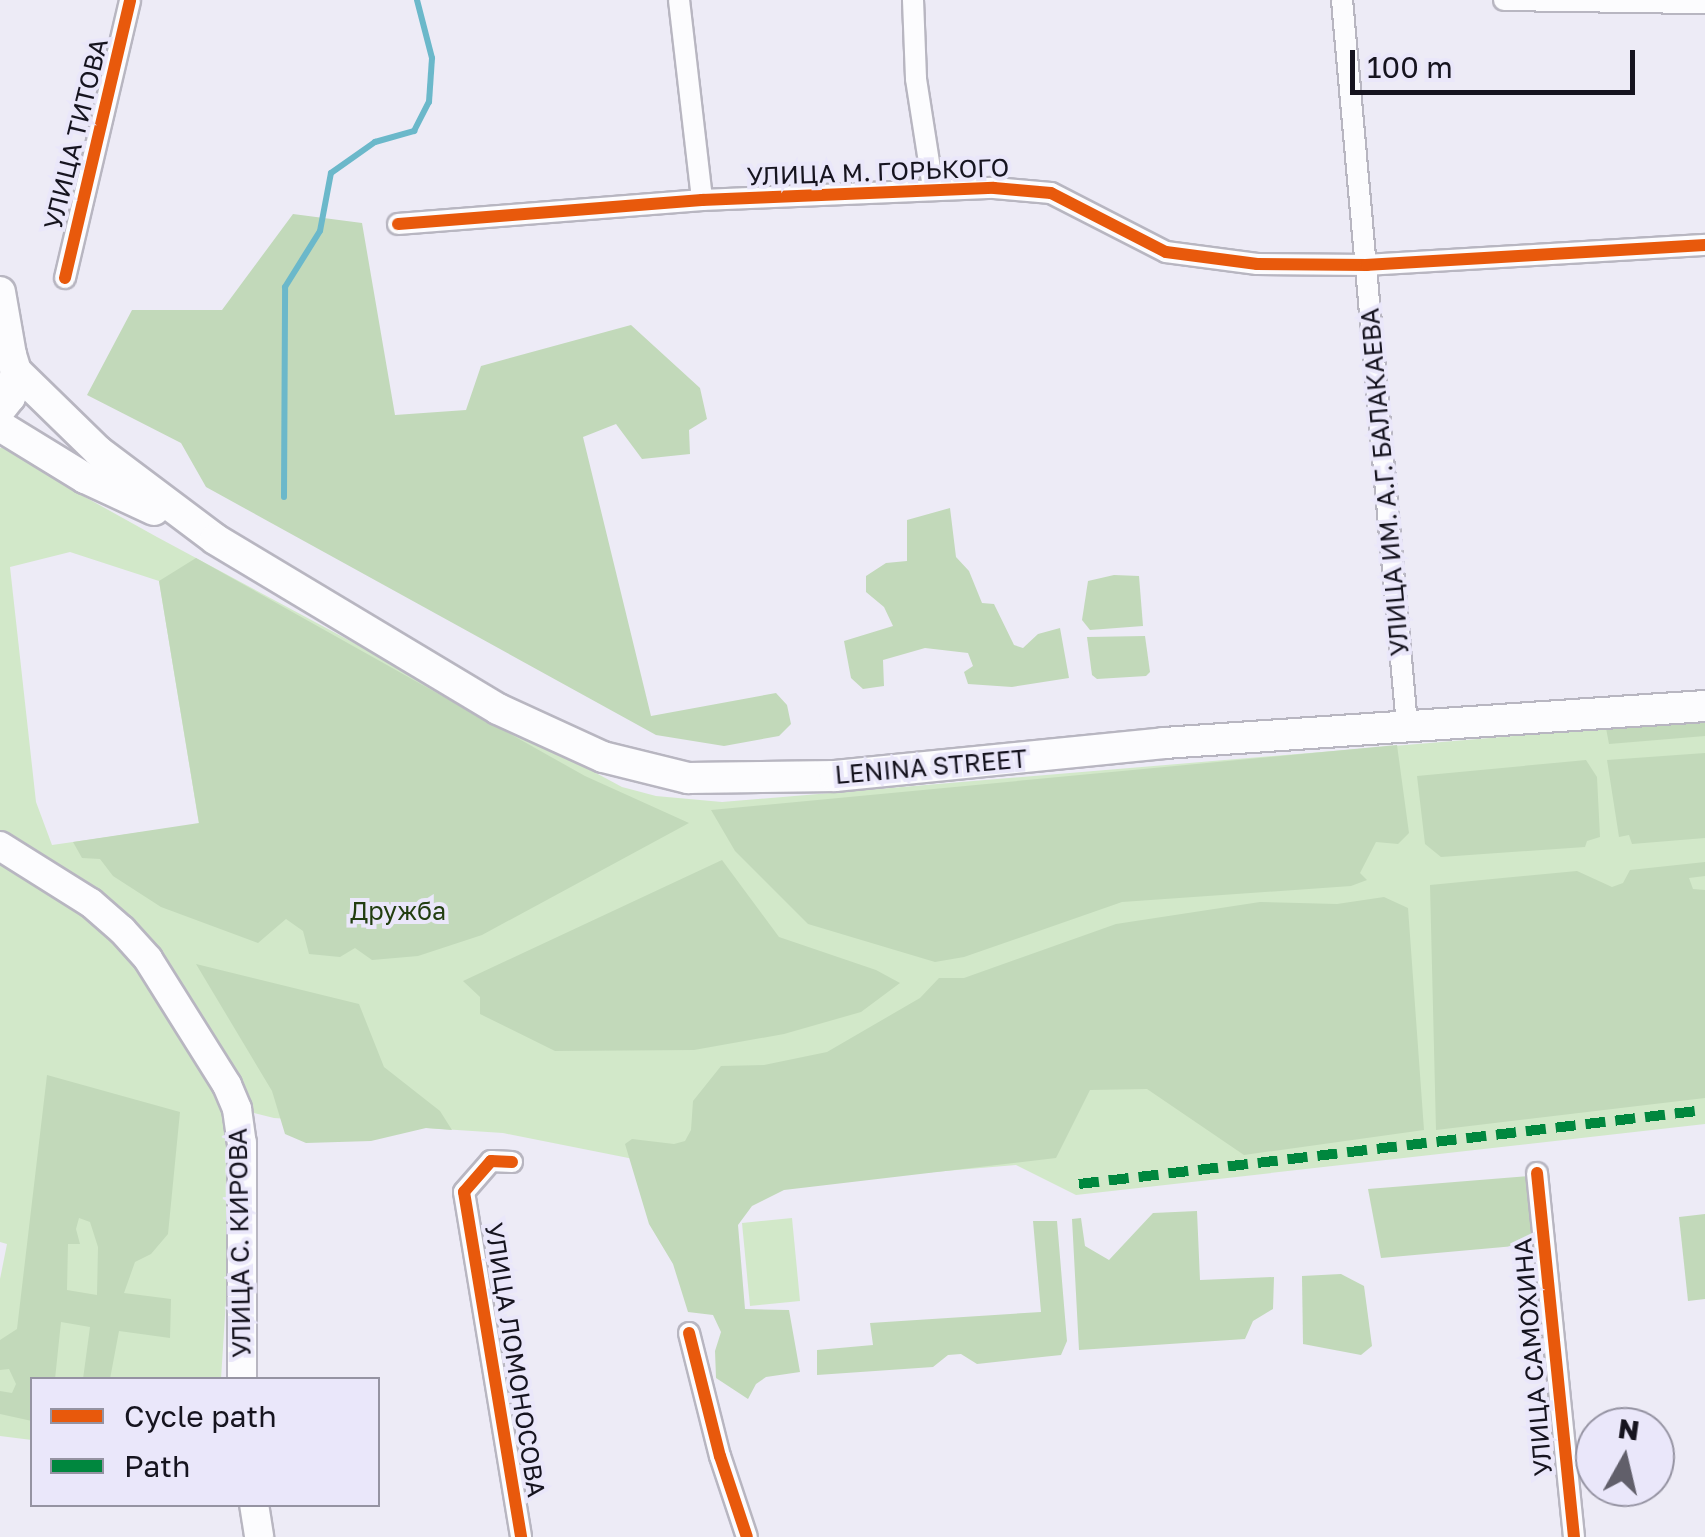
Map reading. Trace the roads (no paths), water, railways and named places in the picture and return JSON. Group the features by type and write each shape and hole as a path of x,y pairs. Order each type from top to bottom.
{"main road":[{"path":"0,292 10,397 0,410"},
{"name":"LENINA STREET","path":"9,356 98,452 215,539 498,709 603,757 688,778 835,776 1164,742 1705,706"},
{"name":"LENINA STREET","path":"0,426 85,478 215,539"},
{"name":"УЛИЦА С. КИРОВА","path":"0,846 91,903 122,930 148,959 232,1097 242,1143 242,1377"},
{"path":"254,1507 259,1537"}],"street":[{"name":"УЛИЦА ТИТОВА","path":"65,278 130,0"},
{"path":"679,0 702,200"},
{"path":"912,0 916,80 934,188"},
{"name":"УЛИЦА ИМ. А.Г. БАЛАКАЕВА","path":"1342,0 1407,725"},
{"path":"1504,0 1705,2"},
{"name":"УЛИЦА М. ГОРЬКОГО","path":"398,224 702,200 934,188 1050,194 1166,252 1257,264 1368,264 1705,245"},
{"name":"УЛИЦА ЛОМОНОСОВА","path":"512,1162 491,1161 464,1192 521,1537"},
{"name":"УЛИЦА САМОХИНА","path":"1537,1174 1574,1537"},
{"path":"689,1333 720,1456 747,1537"}],"waterway":[{"path":"284,497 285,287 320,231 331,173 375,142 414,131 429,102 432,58 417,0"}],"park label":[{"name":"Дружба","path":"398,911"}]}
